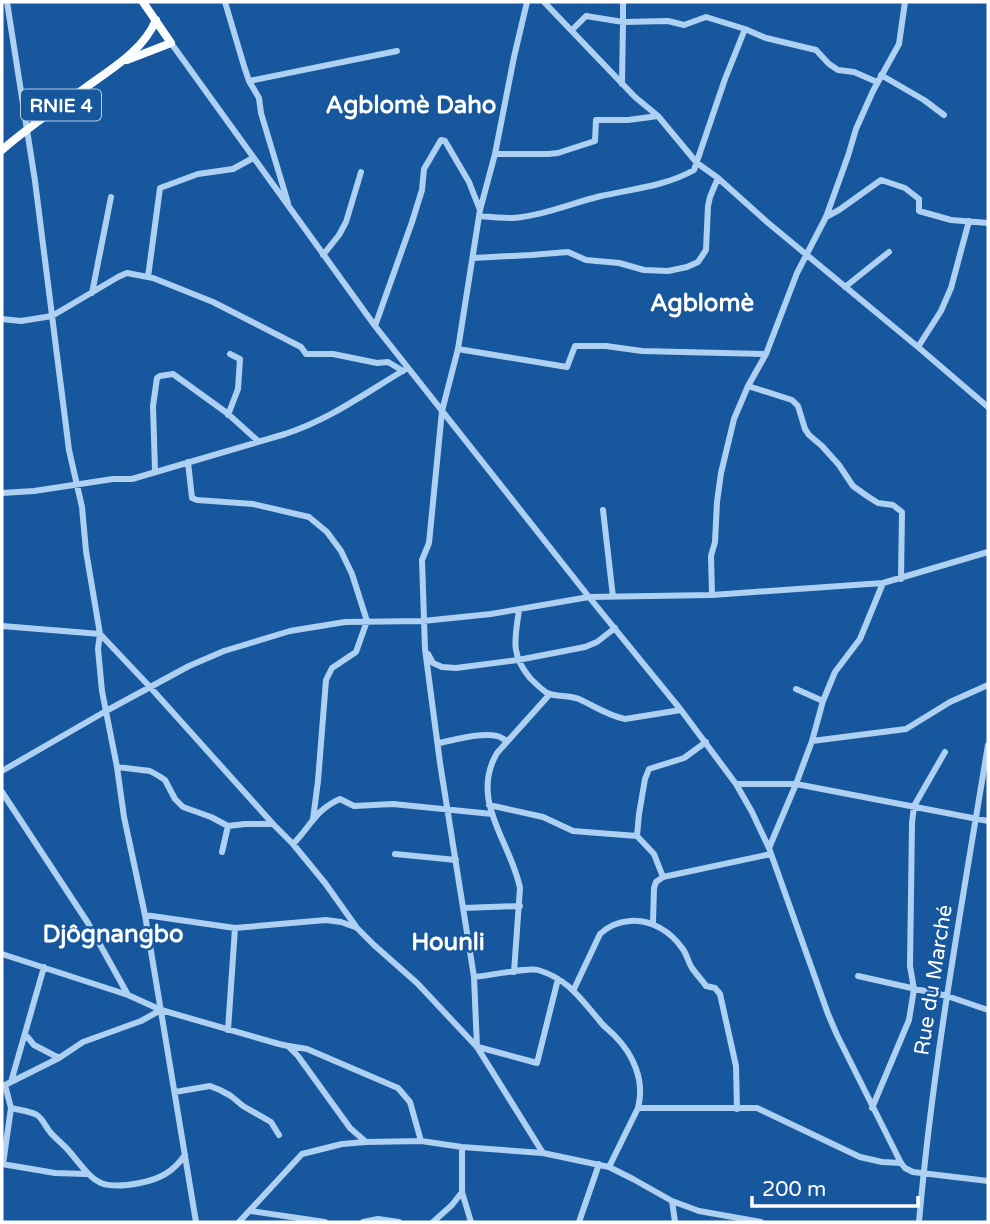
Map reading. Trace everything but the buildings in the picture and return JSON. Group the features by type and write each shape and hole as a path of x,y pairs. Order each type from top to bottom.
{"main road":[{"path":"143,2 171,43"},
{"name":"RNIE 4","path":"2,150 121,62 142,43 156,20"},
{"name":"RNIE 4","path":"121,62 171,43"}],"street":[{"path":"7,2 27,130 69,450 82,507 87,561 100,634 99,669 124,817 145,915 196,1222"},
{"path":"225,2 249,81 259,98 261,113 291,211"},
{"path":"477,1047 474,977 425,649 422,560 429,543 442,411 458,349 480,213 527,2"},
{"path":"544,2 622,84 658,116 697,163 719,178 805,254 988,407"},
{"path":"622,84 623,2"},
{"path":"712,595 711,556 715,542 717,502 734,419 766,354 805,254 825,217 856,129 898,44 905,2"},
{"path":"572,30 586,16 623,22 668,22 684,25 706,17 766,38 816,50 838,70 879,79 924,100 944,115"},
{"path":"480,213 513,218 642,188 681,177 694,170 745,29"},
{"path":"171,43 406,370 442,411 681,710 736,784 770,851 828,1014 901,1163 909,1171 923,1174 988,1181"},
{"path":"249,81 397,51"},
{"path":"495,154 558,153 595,141 596,120 658,116"},
{"path":"375,326 422,190 424,169 441,140 445,141 469,182 480,213"},
{"path":"148,277 160,188 198,174 233,169 253,158"},
{"path":"323,255 340,236 361,172"},
{"path":"473,258 568,251 586,260 619,263 644,270 668,271 687,267 698,262 706,250 708,206 719,178"},
{"path":"825,217 881,180 905,188 919,199 919,211 944,218 988,223"},
{"path":"92,293 111,197"},
{"path":"918,346 941,312 951,288 969,221"},
{"path":"845,287 889,252"},
{"path":"2,319 21,321 52,316 127,273 148,277 213,302 301,347 306,355 333,354 377,363 388,362 406,370"},
{"path":"458,349 567,367 575,346 606,346 642,351 766,354"},
{"path":"228,415 238,388 240,359 230,354"},
{"path":"2,493 132,480 307,427 335,414 406,370"},
{"path":"155,471 153,406 157,378 160,376 173,374 258,441"},
{"path":"748,386 792,400 798,406 809,435 839,465 853,486 878,503 893,505 902,512 901,579"},
{"path":"188,463 192,498 253,505 309,517 327,532 341,551 352,574 367,621 356,652 332,668 326,680 313,819"},
{"path":"603,510 613,597"},
{"path":"2,771 189,666 225,651 290,631 345,622 423,621 519,610 589,597 712,595 883,583 988,552"},
{"path":"770,851 835,672 860,639 883,583"},
{"path":"519,610 516,636 518,660 535,683 550,694 567,695 625,719 681,710"},
{"path":"2,626 100,634 293,844 357,928 417,983 477,1047 543,1153"},
{"path":"425,649 433,663 456,668 586,647 615,628"},
{"path":"812,741 906,729 950,702 988,685"},
{"path":"796,689 823,701"},
{"path":"514,972 520,888 518,876 489,805 489,771 497,753 550,694"},
{"path":"439,743 487,735 498,736 507,741"},
{"path":"638,836 646,773 649,769 684,758 706,742"},
{"name":"Rue du Marché","path":"919,1222 947,996 988,745"},
{"path":"872,1108 909,1020 914,989 910,967 914,806 946,752"},
{"path":"117,767 150,771 165,780 175,799 183,807 211,817 228,827 272,824"},
{"path":"736,784 796,784 988,821"},
{"path":"2,792 88,923 128,995"},
{"path":"293,844 326,806 340,799 354,806 393,804 492,814"},
{"path":"489,805 543,817 573,831 638,836 654,854 663,877"},
{"path":"222,852 228,827"},
{"path":"653,923 654,888 656,882 663,877 770,851"},
{"path":"395,855 456,860"},
{"path":"463,908 520,906"},
{"path":"145,915 235,928 326,920 357,928"},
{"path":"573,989 605,929 621,923 643,921 653,923 667,933 682,948 694,971 706,986 715,988 720,994 736,1066 737,1109"},
{"path":"228,1030 235,928"},
{"path":"2,954 128,995 161,1010 307,1049 398,1088 410,1102 421,1142"},
{"path":"44,967 25,1034 6,1085 11,1108 2,1164 55,1173 86,1174"},
{"path":"474,977 536,969 558,979 573,989 632,1058 641,1090 638,1108 609,1167"},
{"path":"858,976 947,996 988,1010"},
{"path":"477,1047 537,1063 558,979"},
{"path":"6,1085 59,1058 83,1042 141,1021 161,1010"},
{"path":"25,1034 34,1045 59,1058"},
{"path":"288,1046 350,1128 366,1142"},
{"path":"175,1092 210,1086 220,1090 271,1122 279,1135"},
{"path":"11,1108 38,1115 86,1174 102,1184 132,1184 161,1177 178,1165 185,1155"},
{"path":"638,1108 757,1108 860,1157 901,1163"},
{"path":"239,1222 303,1154 342,1144 366,1142 421,1142 543,1153 599,1164 634,1178 672,1201 699,1211 761,1222"},
{"path":"463,1147 462,1192 471,1222"},
{"path":"579,1222 599,1164"},
{"path":"433,1222 462,1192"},
{"path":"672,1201 675,1222"},
{"path":"251,1211 325,1222"},
{"path":"363,1222 378,1219 398,1222"}],"district":[{"name":"Agblomè Daho","path":"411,105"},
{"name":"Agblomè","path":"702,303"},
{"name":"Djôgnangbo","path":"113,934"},
{"name":"Hounli","path":"448,942"}]}
